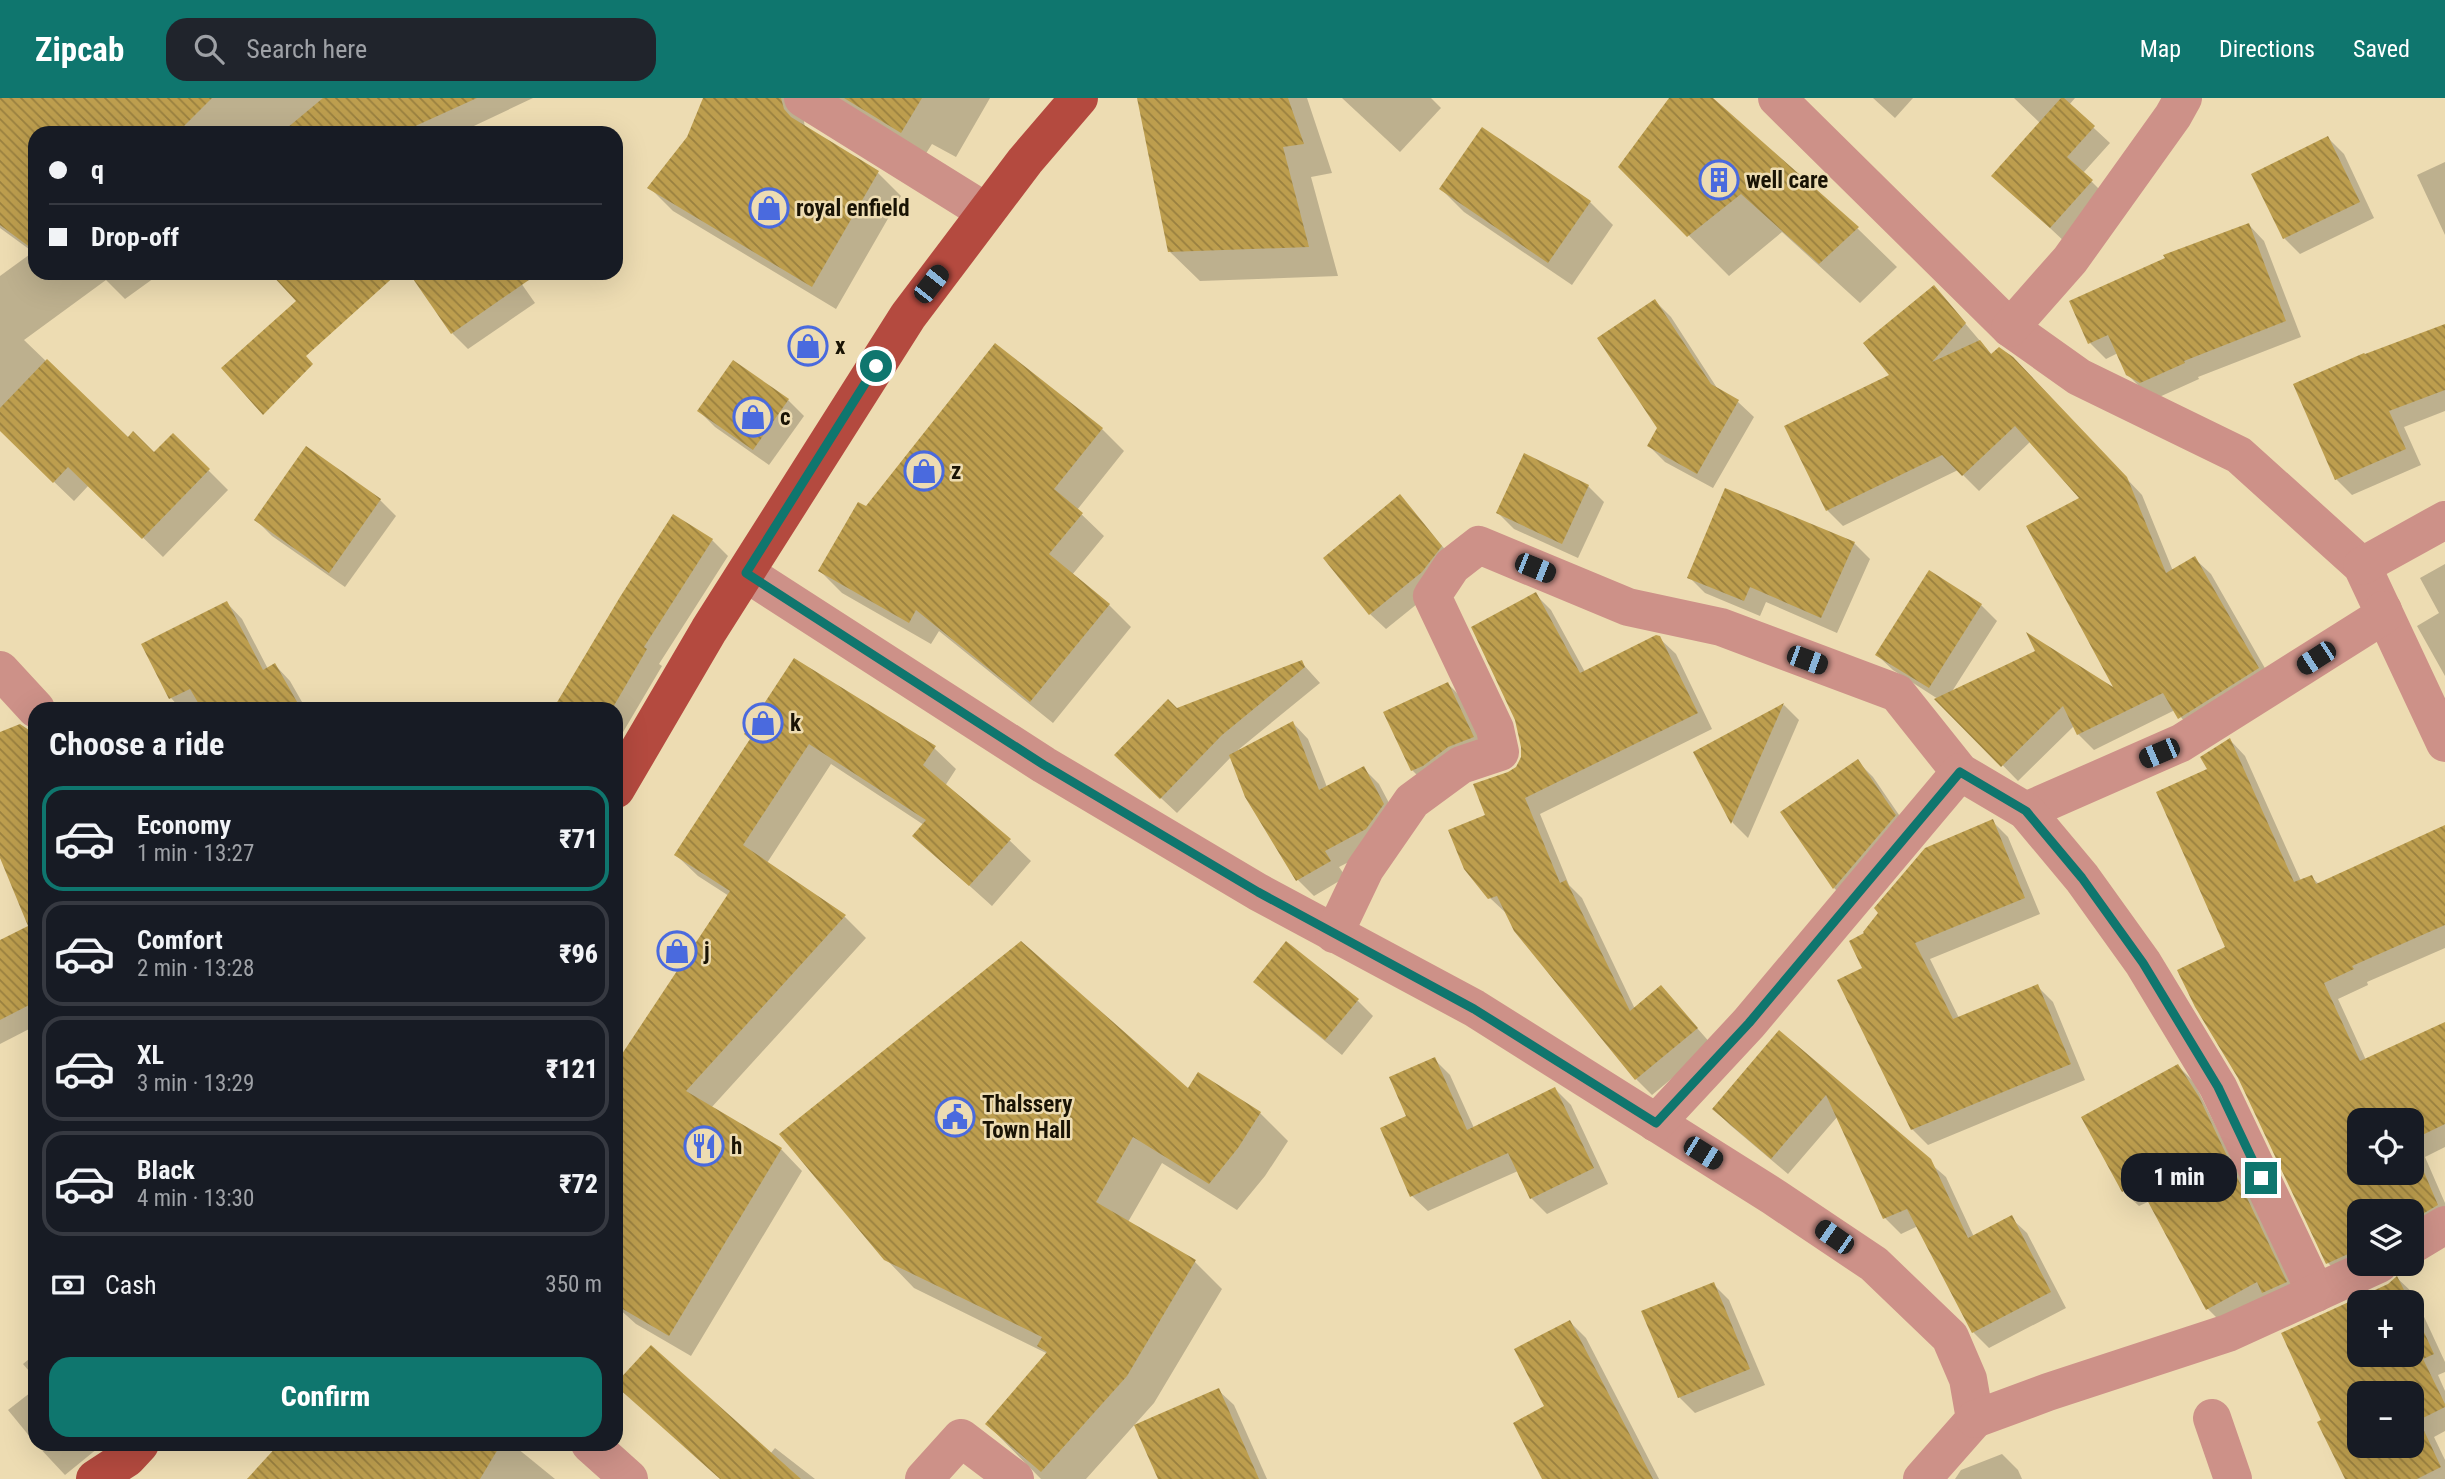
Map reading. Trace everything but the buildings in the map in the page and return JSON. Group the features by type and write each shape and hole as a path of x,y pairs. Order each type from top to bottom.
{"main road":[{"path":"623,777 709,630 908,316 1025,161 1079,98"},
{"path":"95,1479 134,1451"}],"street":[{"path":"803,98 986,212"},
{"path":"1777,98 2010,328 2079,377 2239,455 2362,566 2445,743"},
{"path":"2010,328 2070,260 2173,104"},
{"path":"2362,566 2445,520"},
{"path":"1335,934 1365,869 1412,801 1461,765 1500,752 1495,729 1432,596 1452,566 1479,545 1628,607 1721,627 1897,693 1960,772 2026,811 2082,878 2143,963 2218,1087 2316,1293"},
{"path":"746,573 1044,765 1258,892 1474,1009 1774,1197 1874,1265 1950,1337 1968,1379 1975,1419"},
{"path":"2026,811 2182,743 2384,615 2383,610"},
{"path":"0,670 30,702"},
{"path":"1656,1123 1749,1023 1960,772"},
{"path":"2424,1238 2445,1225"},
{"path":"1922,1479 1975,1419 2228,1333 2353,1276"},
{"path":"2213,1418 2233,1479"},
{"path":"924,1479 961,1438 1015,1479"},
{"path":"598,1451 629,1479"}],"place":[{"name":"well care","path":"1719,180"},
{"name":"royal enfield","path":"769,208"},
{"name":"x","path":"808,346"},
{"name":"c","path":"753,417"},
{"name":"z","path":"924,471"},
{"name":"k","path":"763,723"},
{"name":"j","path":"677,951"},
{"name":"Thalssery Town Hall","path":"955,1117"},
{"name":"h","path":"704,1146"}],"route":[{"path":"876,366 746,573 1044,765 1258,892 1474,1009 1656,1123 1749,1023 1960,772 2026,811 2082,878 2143,963 2218,1087 2261,1178"}]}
